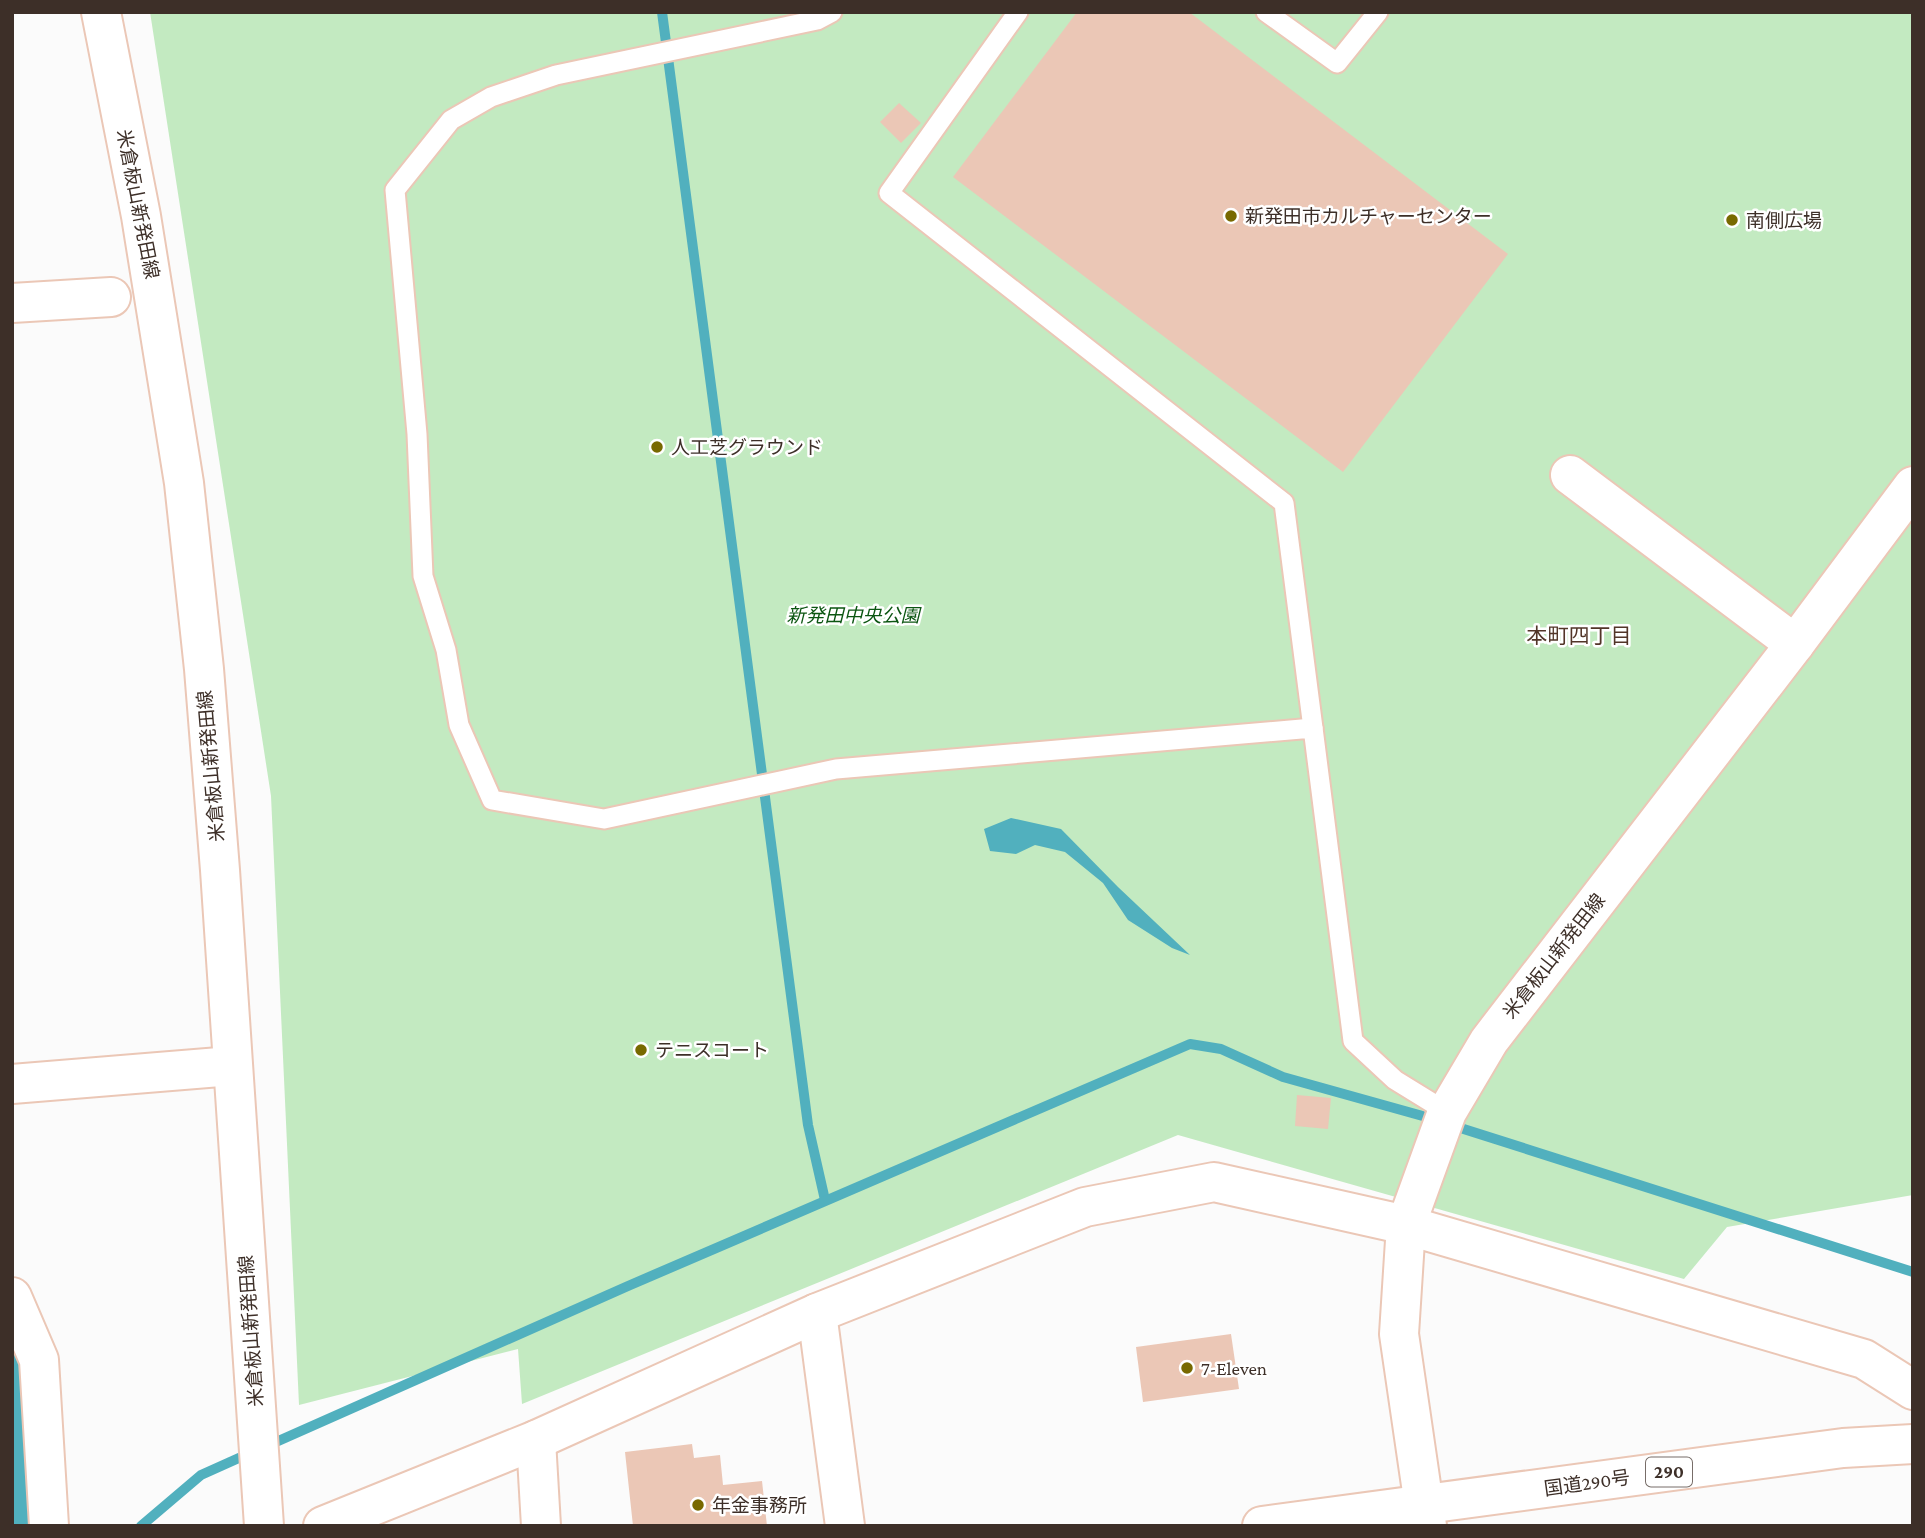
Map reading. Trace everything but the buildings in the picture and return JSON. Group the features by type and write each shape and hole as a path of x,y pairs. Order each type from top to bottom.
{"main road":[{"name":"米倉板山新発田線","path":"101,12 161,326 184,483 204,669 264,1526"},
{"path":"12,303 111,297"},
{"path":"1570,475 1796,644"},
{"name":"米倉板山新発田線","path":"1426,1515 1399,1334 1406,1225 1447,1112 1489,1041 1796,644 1913,486"},
{"path":"12,1084 232,1066"},
{"path":"323,1526 536,1440 817,1313 1085,1207 1214,1182 1406,1225 1864,1359 1913,1390"},
{"path":"12,1297 39,1360 49,1526"},
{"path":"817,1313 845,1526"},
{"path":"536,1440 541,1526"},
{"name":"国道290号","path":"1262,1526 1426,1515 1843,1448 1913,1444"}],"lane":[{"path":"832,12 817,20 556,75 491,97 451,120 395,190 417,434 423,576 446,650 459,725 492,800 604,819 836,769 1313,728"},
{"path":"1018,12 889,194 1284,503 1353,1041 1395,1080 1447,1112"},
{"path":"1266,12 1337,63 1378,12"}],"green space":[{"name":"新発田中央公園","path":"150,12 1913,12 1913,1195 1727,1227 1684,1279 1178,1135 522,1404 518,1349 299,1405 271,796"}],"water":[{"path":"1011,818 1061,829 1190,955 1172,948 1128,920 1103,883 1065,852 1035,845 1016,854 990,851 984,829"}],"waterway":[{"path":"662,12 808,1125 825,1200"},
{"path":"267,1446 628,1286 1190,1044 1221,1049 1283,1077 1437,1120"},
{"path":"1451,1125 1913,1272"},
{"path":"12,1353 30,1526"},
{"path":"141,1526 201,1475 250,1453"}],"place":[{"name":"新発田市カルチャーセンター","path":"1231,216"},
{"name":"南側広場","path":"1732,220"},
{"name":"人工芝グラウンド","path":"657,447"},
{"name":"テニスコート","path":"641,1050"},
{"name":"7-Eleven","path":"1187,1368"},
{"name":"年金事務所","path":"698,1505"}],"district":[{"name":"本町四丁目","path":"1579,636"}]}
